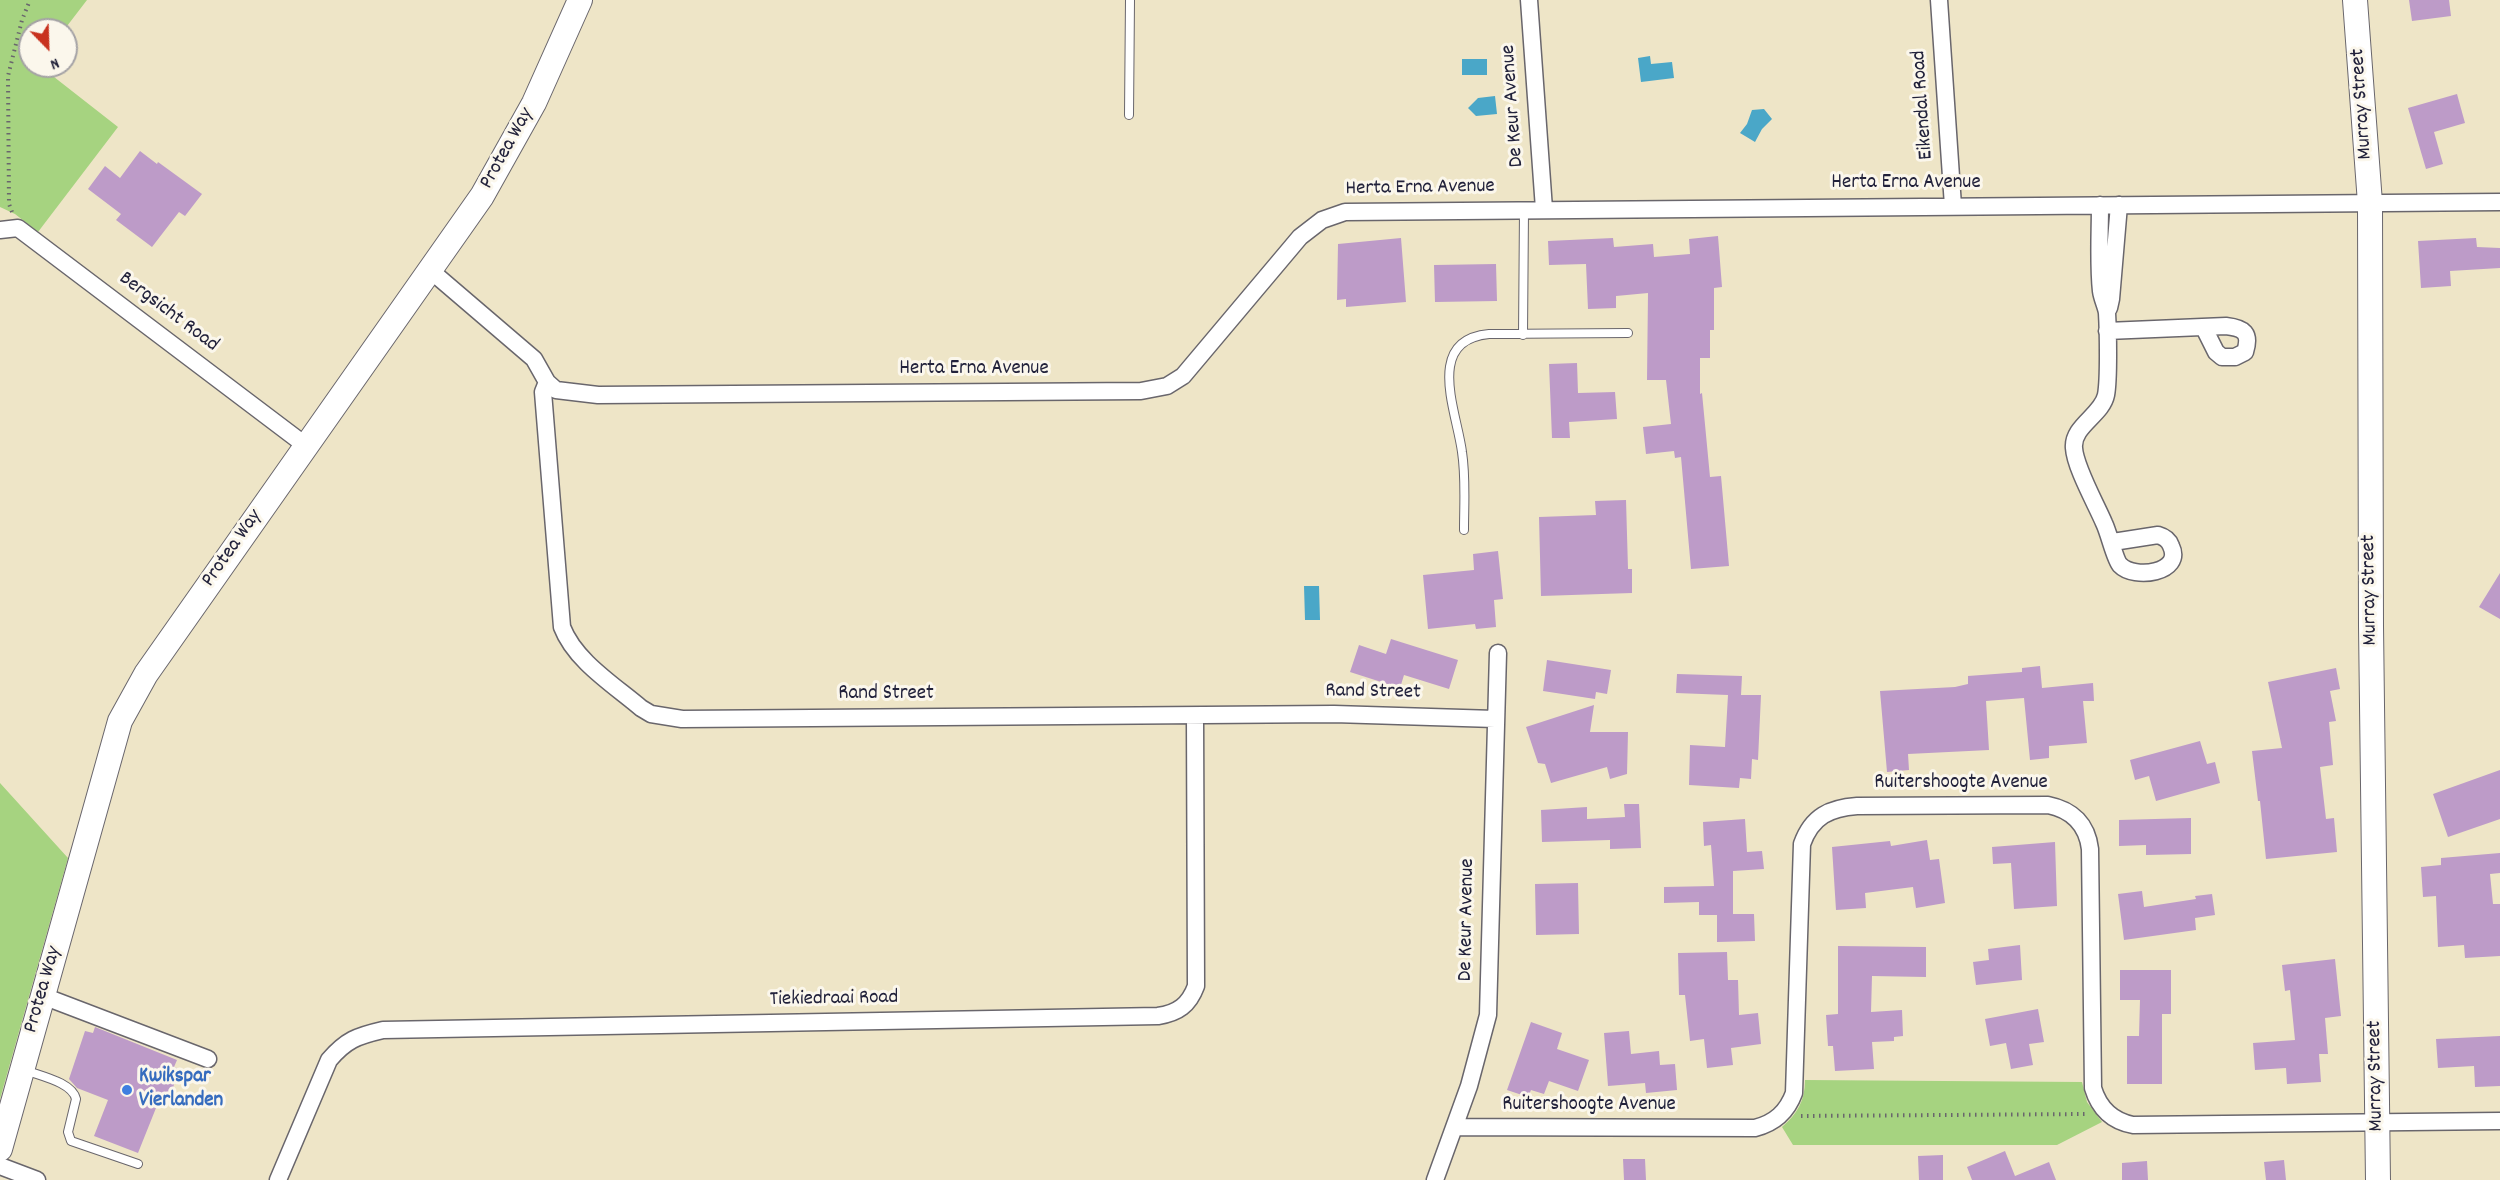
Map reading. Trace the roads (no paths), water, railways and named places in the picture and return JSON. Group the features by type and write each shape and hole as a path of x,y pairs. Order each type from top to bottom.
{"street":[{"name":"Protea Way","path":"0,1149 120,721 127,705 146,674 305,445 482,196 516,138 580,0"},
{"name":"De Keur Avenue","path":"1529,0 1544,209"},
{"name":"Eikendal Road","path":"1939,0 1953,206"},
{"name":"Murray Street","path":"2355,0 2370,203 2371,615 2378,1180"},
{"name":"Herta Erna Avenue","path":"548,382 556,390 598,395 1154,390 1176,382 1190,370 1300,237 1322,220 1339,213 1357,211 2500,202"},
{"path":"2100,205 2108,265"},
{"path":"2113,542 2073,449 2077,435 2097,411 2106,394 2107,311 2101,293 2119,205"},
{"name":"Bergsicht Road","path":"0,230 18,228 305,445"},
{"path":"430,270 534,359 548,382"},
{"path":"2107,331 2204,328"},
{"name":"Rand Street","path":"548,382 543,392 562,627 568,640 577,651 641,708 651,714 682,720 1334,714 1495,719"},
{"name":"De Keur Avenue","path":"1435,1180 1484,1038 1488,1015 1498,653"},
{"name":"Tiekiedraai Road","path":"278,1180 329,1060 342,1045 360,1035 383,1030 1158,1016 1178,1011 1191,998 1196,986 1195,716"},
{"name":"Ruitershoogte Avenue","path":"1455,1127 1755,1128 1765,1126 1782,1115 1794,1093 1802,844 1810,827 1823,814 1841,807 1857,806 2048,805 2066,810 2081,822 2089,840 2090,849 2093,1088 2100,1105 2115,1119 2133,1125 2378,1122"},
{"path":"43,996 208,1059"},
{"path":"2378,1122 2500,1121"},
{"path":"0,1166 37,1180"}],"lane":[{"path":"1129,115 1130,0"},
{"path":"1523,335 1524,210"},
{"path":"1464,530 1464,464 1449,391 1451,362 1466,339 1489,334 1628,333"},
{"path":"22,1069 73,1091 76,1100 68,1132 71,1141 138,1164"}],"water":[{"path":"1650,56 1651,64 1672,62 1674,78 1641,82 1638,58"},
{"path":"1462,59 1487,59 1487,75 1462,75"},
{"path":"1495,96 1497,114 1476,116 1468,108 1478,98"},
{"path":"1764,109 1772,119 1762,129 1755,142 1740,133 1747,124 1752,110"},
{"path":"1304,586 1319,586 1320,620 1305,620"}],"place":[{"name":"Kwikspar Vierlanden","path":"127,1090"}]}
